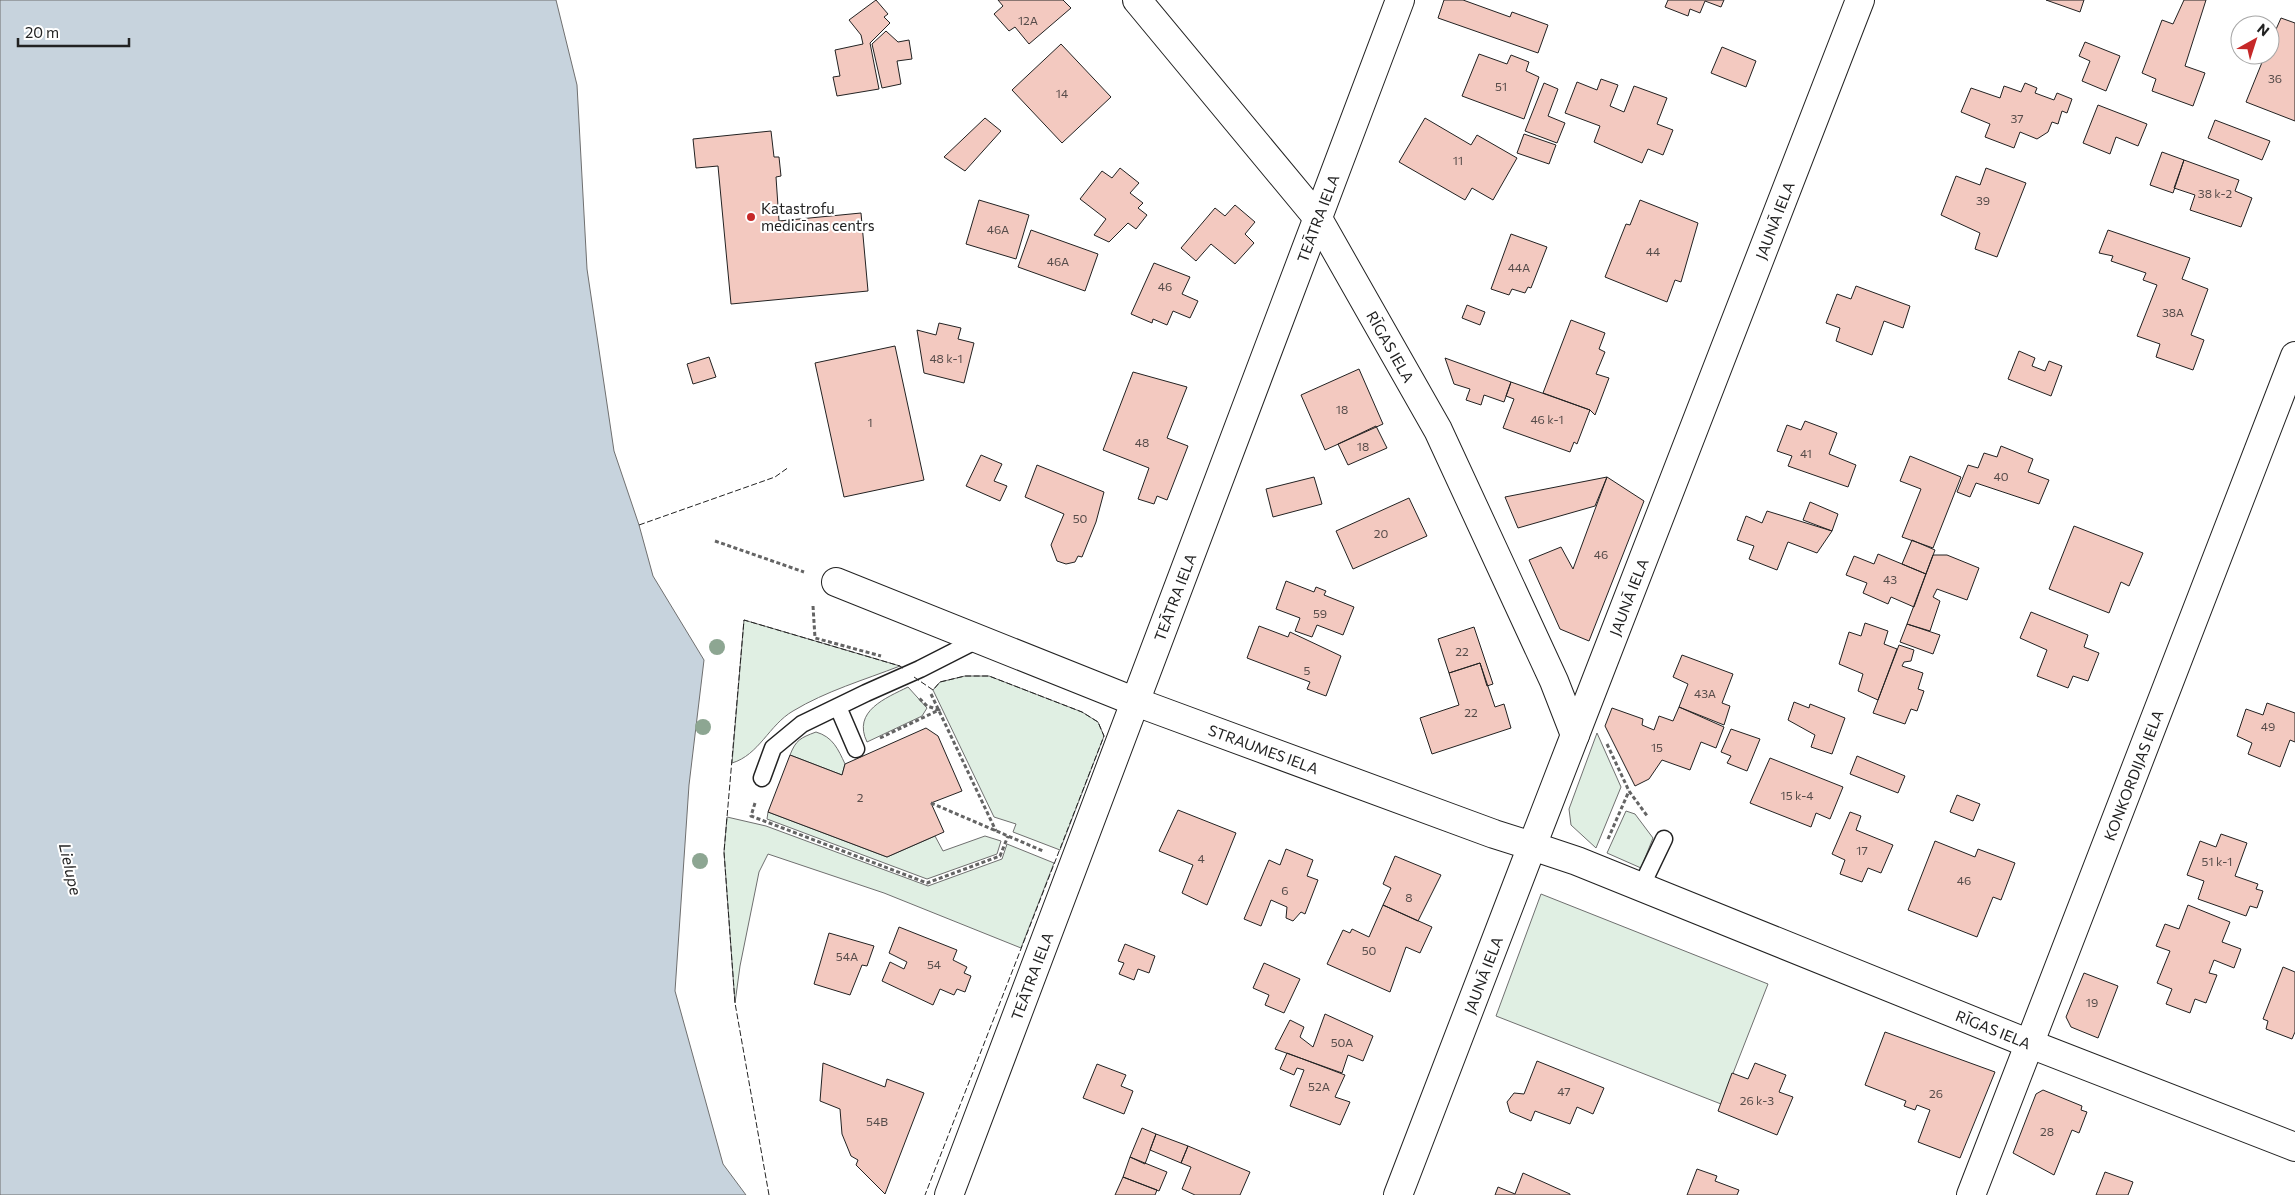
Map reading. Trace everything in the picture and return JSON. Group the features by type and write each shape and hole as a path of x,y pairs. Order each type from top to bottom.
{"street":[{"name":"RĪGAS IELA","path":"1137,0 1317,218 1438,430 1554,681 1575,735"},
{"name":"TEĀTRA IELA","path":"949,1195 1400,0"},
{"name":"JAUNĀ IELA","path":"1398,1195 1860,0"},
{"name":"KONKORDIJAS IELA","path":"1972,1195 2295,356"},
{"name":"STRAUMES IELA","path":"826,579 1136,702 1494,834 1532,846 1693,908"},
{"name":"RĪGAS IELA","path":"1693,908 2030,1044 2295,1147"}],"lane":[{"path":"762,778 773,748 802,724 977,640"},
{"path":"838,707 856,749"},
{"path":"1642,887 1664,839"}],"path":[{"path":"715,541 826,579"},
{"path":"826,579 812,586 814,638 902,662 937,678 928,686 996,830"},
{"path":"901,677 927,706 939,710"},
{"path":"1590,697 1600,729 1629,791 1664,839"},
{"path":"856,749 939,710"},
{"path":"762,778 751,816 927,883 1000,856 1008,836"},
{"path":"931,803 1049,853"}],"green space":[{"path":"744,620 900,666 832,692 793,711 777,724 750,753 732,763"},
{"path":"965,676 989,676 1082,712 1098,722 1104,736 1060,850 1013,832 1016,824 994,817 933,690 940,682"},
{"path":"908,687 927,708 922,716 867,742 864,722 868,714 881,701"},
{"path":"816,732 831,740 837,749 845,764 842,775 790,755 799,740"},
{"path":"1597,733 1621,787 1596,848 1571,825 1569,809"},
{"path":"1626,811 1635,814 1653,838 1641,868 1607,853"},
{"path":"768,812 887,857 935,836 943,851 985,836 1001,841 997,854 927,879 767,819"},
{"path":"727,817 766,826 928,886 1002,859 1007,844 1054,863 1021,948 884,893 768,854 759,872 740,966 735,1003 724,852"},
{"path":"1541,894 1768,984 1721,1104 1496,1016"}],"water":[{"name":"Lielupe","path":"0,0 556,0 577,85 587,269 614,451 639,525 653,576 704,660 689,785 675,991 723,1164 746,1195 0,1195"}],"building":[{"path":"876,0 888,14 884,17 890,23 870,43 879,89 837,96 833,77 840,76 835,50 863,44 861,35 849,20"},
{"path":"998,0 1063,0 1071,8 1029,44 1015,27 1009,31 994,14 1003,6"},
{"path":"1444,0 1463,0 1510,17 1512,12 1548,25 1538,53 1438,18"},
{"path":"1668,0 1724,0 1721,7 1705,1 1700,13 1690,9 1688,16 1665,7"},
{"path":"2046,0 2084,0 2080,12"},
{"path":"2184,0 2206,0 2185,66 2205,73 2193,106 2152,91 2156,79 2142,73 2162,20 2173,24"},
{"path":"2281,18 2295,23 2295,121 2246,102 2261,65 2280,65"},
{"path":"886,31 898,42 909,40 912,59 897,61 901,84 882,88 872,44"},
{"path":"2085,42 2120,56 2106,91 2082,81 2090,61 2079,56"},
{"path":"1061,44 1111,97 1062,143 1012,90"},
{"path":"1722,47 1756,61 1746,87 1711,73"},
{"path":"1479,54 1507,64 1511,55 1529,62 1526,71 1539,77 1524,119 1462,96"},
{"path":"1601,79 1618,85 1610,106 1624,112 1634,86 1667,98 1657,124 1673,130 1663,155 1648,149 1642,163 1594,142 1600,126 1565,113 1577,82 1597,90"},
{"path":"1544,83 1558,89 1548,116 1565,123 1557,143 1525,131"},
{"path":"2025,83 2037,88 2035,93 2054,100 2057,93 2072,99 2067,113 2062,111 2058,124 2052,122 2048,132 2037,139 2020,132 2014,148 1985,137 1990,124 1961,112 1971,88 2000,98 2004,86 2021,92"},
{"path":"2098,105 2147,124 2138,146 2116,137 2110,154 2083,143"},
{"path":"985,118 1001,131 965,171 944,157"},
{"path":"1425,118 1471,145 1477,135 1517,158 1493,200 1472,188 1465,200 1399,162"},
{"path":"2215,120 2270,141 2262,160 2208,138"},
{"name":"Katastrofu medicīnas centrs","path":"771,131 774,157 779,157 781,176 776,177 779,221 861,213 868,291 731,304 718,166 696,168 693,139"},
{"path":"1524,134 1556,145 1549,164 1517,153"},
{"path":"2162,152 2184,160 2173,193 2150,185"},
{"path":"2184,160 2239,180 2235,191 2252,198 2241,227 2190,210 2195,195 2174,188"},
{"path":"1120,168 1139,183 1130,193 1143,203 1138,208 1147,215 1136,229 1128,223 1109,242 1094,235 1106,219 1080,199 1102,171 1112,178"},
{"path":"1986,168 2026,183 1997,257 1975,249 1980,233 1941,215 1956,176 1980,185"},
{"path":"979,200 1029,215 1016,259 966,244"},
{"path":"1640,200 1698,223 1681,282 1675,280 1667,302 1605,277 1626,224 1630,225"},
{"path":"1235,205 1255,222 1245,234 1254,243 1235,264 1211,244 1196,261 1181,248 1215,208 1225,216"},
{"path":"1031,230 1098,254 1085,291 1018,267"},
{"path":"2108,230 2190,258 2182,279 2208,289 2191,335 2204,340 2193,370 2156,357 2160,344 2137,336 2157,285 2143,280 2146,273 2111,261 2113,256 2099,253"},
{"path":"1511,234 1547,247 1531,288 1528,287 1525,293 1512,289 1509,295 1491,289"},
{"path":"1154,263 1190,277 1182,294 1198,301 1190,318 1173,311 1167,325 1153,319 1152,323 1131,314"},
{"path":"1856,286 1910,306 1903,328 1884,321 1872,355 1836,341 1840,328 1826,323 1837,294 1851,299"},
{"path":"1467,305 1485,312 1480,325 1462,318"},
{"path":"1571,320 1605,333 1599,349 1605,352 1596,374 1609,378 1595,415 1590,410 1543,393"},
{"path":"939,323 961,328 958,339 974,343 964,383 924,373 917,330 936,335"},
{"path":"895,346 924,480 844,497 815,363"},
{"path":"2019,351 2035,358 2032,366 2045,371 2049,361 2062,366 2051,396 2008,379"},
{"path":"709,357 716,377 693,384 687,364"},
{"path":"1445,358 1511,382 1504,402 1484,395 1481,405 1466,400 1470,389 1454,384"},
{"path":"1359,369 1383,424 1325,450 1301,395"},
{"path":"1133,372 1187,387 1167,438 1188,446 1167,500 1157,496 1154,504 1138,499 1149,468 1103,450"},
{"path":"1511,382 1590,410 1577,444 1574,442 1570,452 1503,428 1514,399 1506,396"},
{"path":"1805,421 1837,433 1829,454 1856,465 1848,487 1788,466 1792,456 1777,451 1787,425 1801,430"},
{"path":"1376,426 1387,448 1348,465 1338,444"},
{"path":"2001,446 2033,459 2028,472 2049,480 2039,504 1976,483 1970,497 1957,492 1968,465 1978,468 1984,453 1997,457"},
{"path":"981,455 1002,464 994,481 1007,486 1000,501 966,486"},
{"path":"1910,456 1961,477 1933,548 1902,537 1921,489 1900,481"},
{"path":"1037,465 1104,492 1096,522 1082,557 1078,556 1075,562 1066,564 1057,561 1051,545 1064,514 1025,497"},
{"path":"1314,477 1322,504 1273,517 1266,489"},
{"path":"1607,477 1595,506 1518,528 1505,497"},
{"path":"1607,477 1644,501 1589,641 1560,629 1529,560 1561,547 1573,569"},
{"path":"1409,498 1427,536 1353,569 1336,531"},
{"path":"1810,502 1838,514 1832,531 1803,520"},
{"path":"1767,511 1832,531 1817,553 1788,542 1777,570 1749,559 1754,546 1737,540 1746,516 1762,523"},
{"path":"2074,526 2143,553 2129,586 2121,582 2109,613 2049,589"},
{"path":"1912,540 1935,550 1926,574 1902,564"},
{"path":"1878,554 1926,574 1914,607 1891,597 1888,604 1863,593 1867,583 1846,575 1854,556 1874,564"},
{"path":"1933,555 1947,555 1979,568 1967,600 1937,589 1933,597 1940,601 1930,631 1907,624"},
{"path":"1286,581 1314,592 1316,587 1326,591 1324,595 1354,607 1343,635 1317,625 1312,637 1295,631 1300,618 1276,609"},
{"path":"2031,612 2088,635 2084,647 2099,653 2088,681 2073,676 2068,688 2037,676 2047,650 2020,638"},
{"path":"1865,623 1888,631 1884,644 1897,649 1878,700 1858,691 1863,674 1839,664 1849,632 1861,636"},
{"path":"1907,624 1940,635 1933,654 1900,642"},
{"path":"1259,626 1288,637 1290,632 1341,656 1326,696 1307,689 1310,682 1247,658"},
{"path":"1474,627 1493,684 1487,686 1480,663 1449,673 1438,639"},
{"path":"1899,645 1914,650 1911,661 1904,662 1902,666 1923,673 1918,689 1924,691 1917,711 1911,709 1905,724 1873,713"},
{"path":"1682,655 1733,674 1722,703 1730,706 1724,725 1679,707 1688,684 1673,677"},
{"path":"1480,663 1495,707 1504,704 1511,728 1432,754 1420,718 1459,705 1449,673"},
{"path":"1794,702 1809,708 1810,704 1845,718 1832,754 1811,747 1815,735 1788,720"},
{"path":"2267,703 2295,713 2295,742 2290,740 2280,767 2248,754 2252,743 2237,736 2246,709 2263,715"},
{"path":"1679,707 1724,727 1716,748 1701,742 1690,770 1662,760 1649,779 1635,786 1605,726 1612,708 1643,719 1642,725 1654,730 1659,716 1673,721"},
{"path":"926,728 938,736 962,791 931,803 944,832 887,857 768,812 790,755 842,775 845,764"},
{"path":"1731,729 1760,739 1747,771 1727,763 1731,756 1721,752"},
{"path":"1857,756 1905,776 1898,793 1850,774"},
{"path":"1770,758 1843,787 1830,819 1816,813 1811,827 1750,803"},
{"path":"1957,795 1980,804 1973,821 1950,812"},
{"path":"1178,810 1236,833 1207,905 1182,893 1193,865 1159,851"},
{"path":"1850,812 1861,816 1856,830 1893,845 1881,873 1868,868 1862,882 1840,874 1845,860 1832,854"},
{"path":"2221,834 2247,843 2235,876 2258,884 2256,889 2263,891 2257,908 2250,906 2246,916 2198,899 2204,881 2187,875 2200,841 2216,847"},
{"path":"1935,841 1975,857 1978,849 2015,863 2001,900 1993,897 1977,937 1908,910"},
{"path":"1286,849 1313,860 1307,876 1318,880 1305,914 1301,912 1293,921 1286,918 1287,907 1271,900 1261,926 1244,919 1269,860 1280,865"},
{"path":"1395,856 1441,875 1418,921 1383,905 1391,888 1383,884"},
{"path":"1383,905 1432,927 1420,953 1406,947 1390,992 1327,964 1343,930 1350,933 1352,929 1369,937"},
{"path":"2188,905 2230,922 2222,942 2241,949 2234,968 2214,960 2209,973 2217,975 2206,1003 2195,999 2190,1013 2166,1004 2172,989 2157,983 2170,951 2156,946 2165,924 2179,929"},
{"path":"899,927 957,950 953,960 967,967 964,973 971,976 965,992 957,989 954,995 940,989 933,1005 882,981 890,962 904,969 907,962 889,953"},
{"path":"829,933 874,946 867,966 862,965 850,995 814,984"},
{"path":"1125,944 1155,956 1149,973 1138,969 1134,980 1119,974 1124,963 1118,961"},
{"path":"1264,963 1300,979 1284,1013 1265,1005 1269,995 1253,988"},
{"path":"2283,967 2295,972 2295,1032 2292,1039 2266,1029 2268,1021 2263,1019"},
{"path":"2084,973 2118,986 2098,1038 2071,1027 2066,1017"},
{"path":"1325,1014 1373,1036 1363,1061 1348,1055 1342,1073 1275,1049 1290,1020 1304,1027 1300,1037 1313,1047"},
{"path":"1885,1032 1995,1072 1960,1158 1918,1142 1930,1110 1917,1105 1915,1110 1904,1106 1906,1101 1865,1085"},
{"path":"1287,1053 1345,1075 1335,1097 1350,1102 1340,1125 1290,1106 1304,1070 1297,1068 1294,1075 1280,1069"},
{"path":"1537,1061 1604,1088 1593,1114 1577,1107 1570,1124 1535,1111 1531,1121 1510,1112 1507,1102 1514,1093 1524,1094"},
{"path":"823,1063 885,1087 887,1079 924,1093 885,1194 856,1165 858,1160 851,1156 842,1134 840,1109 820,1101"},
{"path":"1755,1063 1786,1075 1779,1092 1793,1097 1777,1135 1718,1111 1732,1073 1748,1079"},
{"path":"1097,1064 1126,1075 1121,1086 1133,1091 1124,1114 1083,1098"},
{"path":"2043,1090 2082,1106 2081,1110 2087,1112 2079,1133 2072,1130 2054,1175 2013,1153 2036,1094"},
{"path":"1142,1128 1156,1134 1145,1164 1130,1157"},
{"path":"1156,1134 1188,1146 1181,1163 1150,1150"},
{"path":"1188,1146 1250,1172 1240,1195 1195,1195 1182,1189 1191,1167 1181,1163"},
{"path":"1130,1157 1167,1172 1159,1191 1123,1177"},
{"path":"1697,1169 1717,1176 1715,1181 1739,1190 1737,1195 1687,1195"},
{"path":"2105,1172 2133,1182 2128,1195 2096,1195"},
{"path":"1523,1173 1570,1195 1495,1195 1498,1187 1515,1194"},
{"path":"1123,1177 1157,1190 1155,1195 1115,1195"}],"fence":[{"path":"639,525 775,477 789,467"},
{"path":"769,1195 735,1003 724,852 744,620 900,666 904,669"},
{"path":"914,677 933,690 940,682 965,676 989,676 1082,712 1098,722 1104,736 925,1195"}],"place":[{"name":"Katastrofu medicīnas centrs","path":"751,217"}]}
